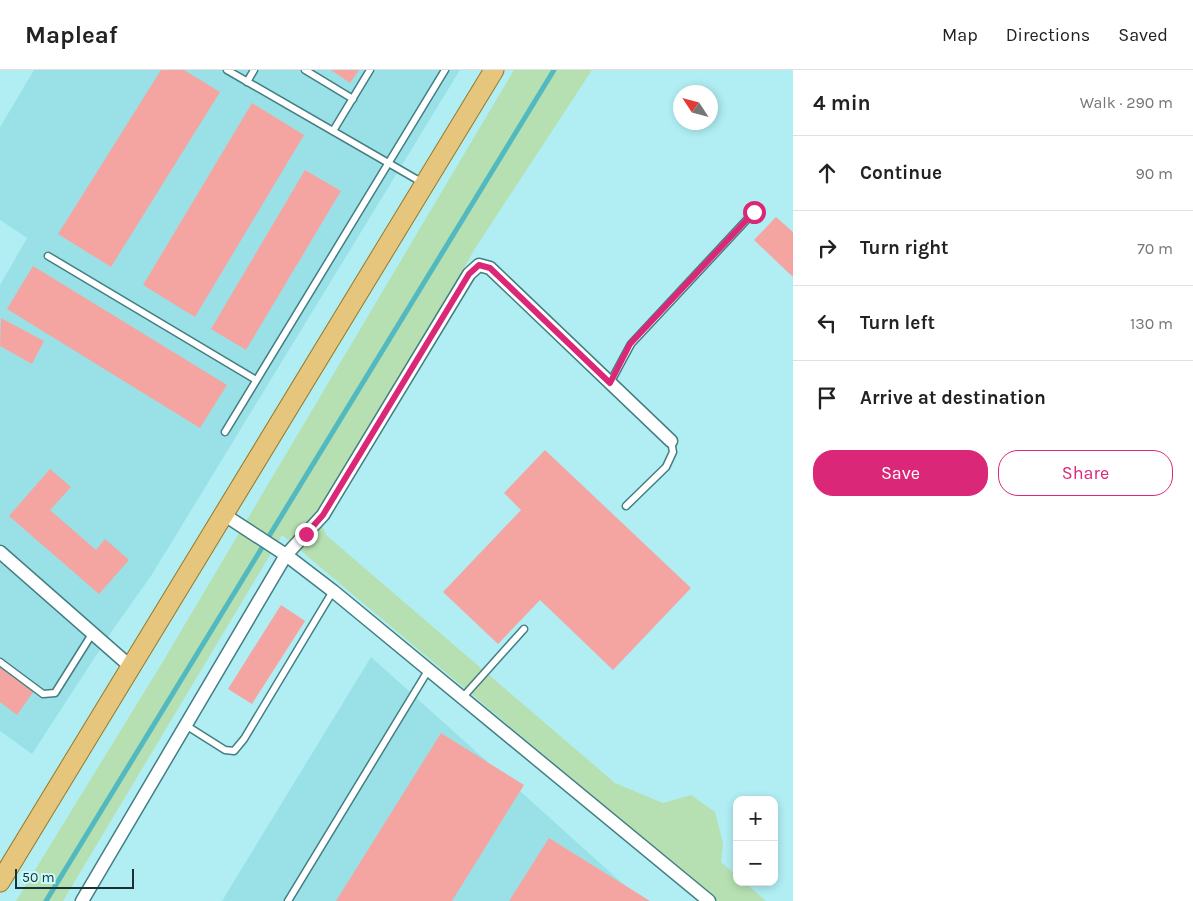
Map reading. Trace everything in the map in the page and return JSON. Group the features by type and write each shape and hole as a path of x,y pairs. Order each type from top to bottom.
{"main road":[{"path":"0,882 494,70"}],"street":[{"path":"82,901 187,726 282,552 323,515 469,274 479,265 490,268 670,441"},
{"path":"223,514 282,552 333,591 709,901"},
{"path":"0,552 131,666"}],"lane":[{"path":"226,70 424,184"},
{"path":"247,82 254,70"},
{"path":"305,70 353,99"},
{"path":"333,131 370,70"},
{"path":"225,432 445,70"},
{"path":"610,383 630,344 754,212"},
{"path":"48,256 256,380"},
{"path":"626,506 666,467 673,452 670,441"},
{"path":"187,726 225,750 234,751 244,739 333,591"},
{"path":"462,697 524,629"},
{"path":"0,662 43,694 55,693 92,634"},
{"path":"288,901 428,670"}],"shaded area":[{"path":"34,70 460,70 151,576 114,628 32,754 0,731 0,285 27,238 0,220 0,127"},
{"path":"371,657 642,901 222,901"}],"green space":[{"path":"514,70 592,70 474,250 389,407 320,520 326,535 615,783 663,803 691,795 715,812 723,843 721,862 733,872 733,886 749,886 766,901 718,901 282,535 63,901 16,901 162,663"}],"building":[{"path":"161,70 184,70 220,92 111,267 58,234"},
{"path":"331,70 359,70 350,83"},
{"path":"252,103 304,135 195,317 143,285"},
{"path":"305,170 341,191 246,350 211,329"},
{"path":"776,217 793,232 793,277 754,240"},
{"path":"33,266 227,385 200,428 7,309"},
{"path":"1,318 44,341 32,364 0,346"},
{"path":"545,450 691,588 613,670 540,600 498,644 443,592 521,510 504,493"},
{"path":"50,469 71,487 50,510 96,550 105,539 129,560 99,594 9,516"},
{"path":"281,605 305,621 252,704 228,689"},
{"path":"0,667 34,691 17,715 0,702"},
{"path":"441,733 524,785 452,901 336,901"},
{"path":"549,838 650,901 509,901"}],"waterway":[{"path":"46,901 554,70"}],"route":[{"path":"306,534 323,515 469,274 479,265 490,268 610,383 630,344 754,212"}]}
